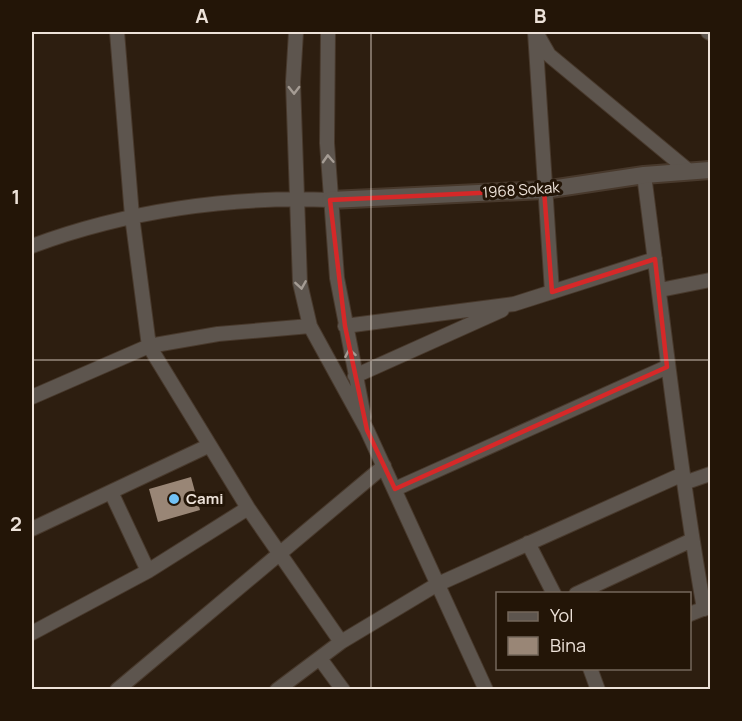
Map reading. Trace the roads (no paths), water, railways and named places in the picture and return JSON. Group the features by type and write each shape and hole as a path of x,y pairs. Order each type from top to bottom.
{"street":[{"path":"117,32 132,216 149,346 208,446 248,508 341,642"},
{"path":"296,32 293,82 296,199 300,283 310,326 368,430 436,585 486,690"},
{"path":"328,32 327,143 336,278 368,430"},
{"path":"535,32 549,55 690,172"},
{"path":"535,32 552,292"},
{"name":"1968 Sokak","path":"330,200 544,190 644,175 711,170"},
{"path":"644,175 660,290 667,367 692,540 707,608 691,614"},
{"path":"32,246 80,228 132,216 197,207 296,199 330,200"},
{"path":"355,376 518,303 655,259"},
{"path":"660,290 711,280"},
{"path":"345,326 518,303"},
{"path":"32,398 149,346 218,334 310,326"},
{"path":"395,489 667,367"},
{"path":"32,529 208,446"},
{"path":"117,690 279,551 384,465"},
{"path":"277,690 321,660 341,642 436,585 528,543 684,479 711,474"},
{"path":"111,492 148,571"},
{"path":"32,633 148,571 248,508"},
{"path":"580,592 692,540"},
{"path":"528,543 553,592"},
{"path":"321,660 343,690"},
{"path":"590,670 598,690"}],"place":[{"name":"Cami","path":"174,499"}]}
